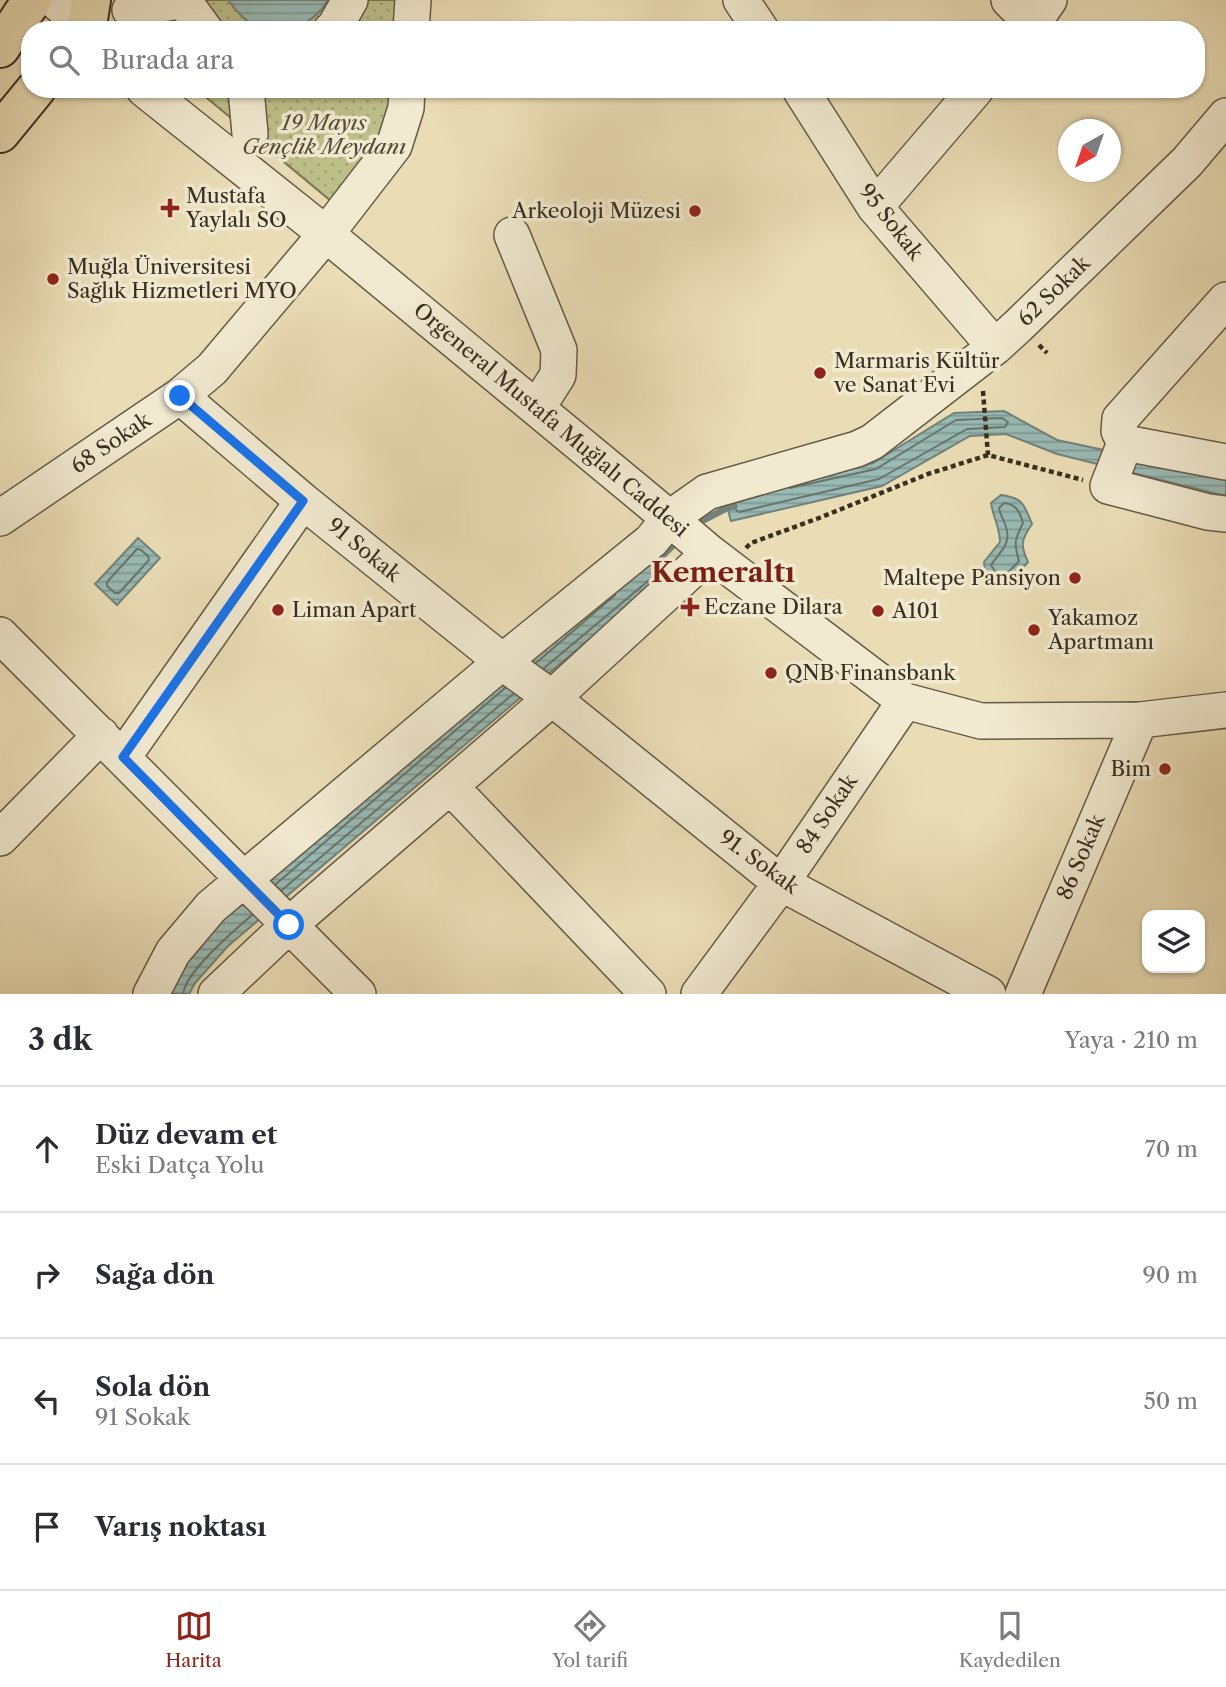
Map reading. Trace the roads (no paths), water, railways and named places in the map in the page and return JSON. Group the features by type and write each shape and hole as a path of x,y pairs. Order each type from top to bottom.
{"main road":[{"path":"0,133 29,98"}],"street":[{"path":"54,0 88,21"},
{"path":"130,10 183,0 198,21"},
{"path":"338,21 350,0"},
{"path":"412,21 413,0"},
{"path":"741,0 755,21"},
{"name":"Orgeneral Mustafa Muğlalı Caddesi","path":"155,98 326,234 695,540 905,701 981,720 1140,720 1226,710"},
{"path":"247,98 250,134"},
{"name":"68 Sokak","path":"0,518 180,396 212,369 326,234 394,146 407,98"},
{"name":"95 Sokak","path":"806,98 875,207 995,347"},
{"path":"875,207 968,98"},
{"name":"62 Sokak","path":"695,540 706,492 857,449 872,442 995,347 1187,162 1226,116"},
{"path":"512,235 559,350 558,375 537,408"},
{"path":"1118,454 1226,300"},
{"name":"91 Sokak","path":"180,396 303,501 527,680"},
{"path":"1118,454 1226,462"},
{"path":"1118,454 1208,512 1226,514"},
{"path":"0,838 112,746 303,501"},
{"path":"151,994 173,952 211,907 527,680 695,540"},
{"path":"216,994 284,919 450,786 527,680 651,541 695,540"},
{"path":"0,635 358,994"},
{"name":"91. Sokak","path":"527,680 780,883 988,994"},
{"name":"84 Sokak","path":"699,994 780,883 905,701"},
{"name":"86 Sokak","path":"1023,994 1140,720"},
{"path":"450,786 648,994"}],"water":[{"path":"228,0 328,0 308,21 248,21"},
{"path":"1004,411 1057,440 1226,476 1226,496 1057,454 1006,434 970,436 882,486 731,521 724,496 873,463 954,413"},
{"path":"1001,495 1019,500 1032,524 1023,543 1028,562 1008,585 996,583 985,571 984,562 1000,542 991,503"},
{"path":"138,538 160,558 117,605 95,584"},
{"path":"654,552 673,568 228,946 195,983 189,994 160,994 178,958"}],"waterway":[{"path":"694,525 734,506"},
{"path":"654,564 678,540"}],"place":[{"name":"Mustafa Yaylalı SO","path":"170,208"},
{"name":"Arkeoloji Müzesi","path":"695,211"},
{"name":"Muğla Üniversitesi Sağlık Hizmetleri MYO","path":"53,279"},
{"name":"Marmaris Kültür ve Sanat Evi","path":"820,373"},
{"name":"Maltepe Pansiyon","path":"1075,578"},
{"name":"Eczane Dilara","path":"690,607"},
{"name":"Liman Apart","path":"278,610"},
{"name":"A101","path":"878,611"},
{"name":"Yakamoz Apartmanı","path":"1034,630"},
{"name":"QNB Finansbank","path":"771,673"},
{"name":"Bim","path":"1165,769"}],"district":[{"name":"Kemeraltı","path":"723,572"}],"park label":[{"name":"19 Mayıs Gençlik Meydanı","path":"324,135"}]}
